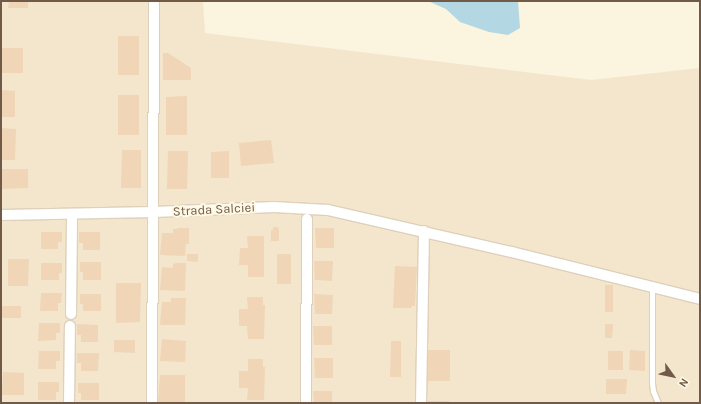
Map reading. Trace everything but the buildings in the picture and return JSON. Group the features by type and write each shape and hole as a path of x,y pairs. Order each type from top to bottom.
{"street":[{"path":"152,403 154,1"},
{"name":"Strada Salciei","path":"1,215 154,212 274,207 328,210 700,299"},
{"path":"70,314 72,214"},
{"path":"306,403 307,219"},
{"path":"421,403 424,232"},
{"path":"69,403 70,326"}],"lane":[{"path":"652,287 652,383 658,403"}],"shaded area":[{"path":"1,1 203,1 205,33 591,80 700,68 700,403 1,403"}],"water":[{"path":"428,1 518,1 520,28 508,35 489,32 460,22 446,9"}]}
